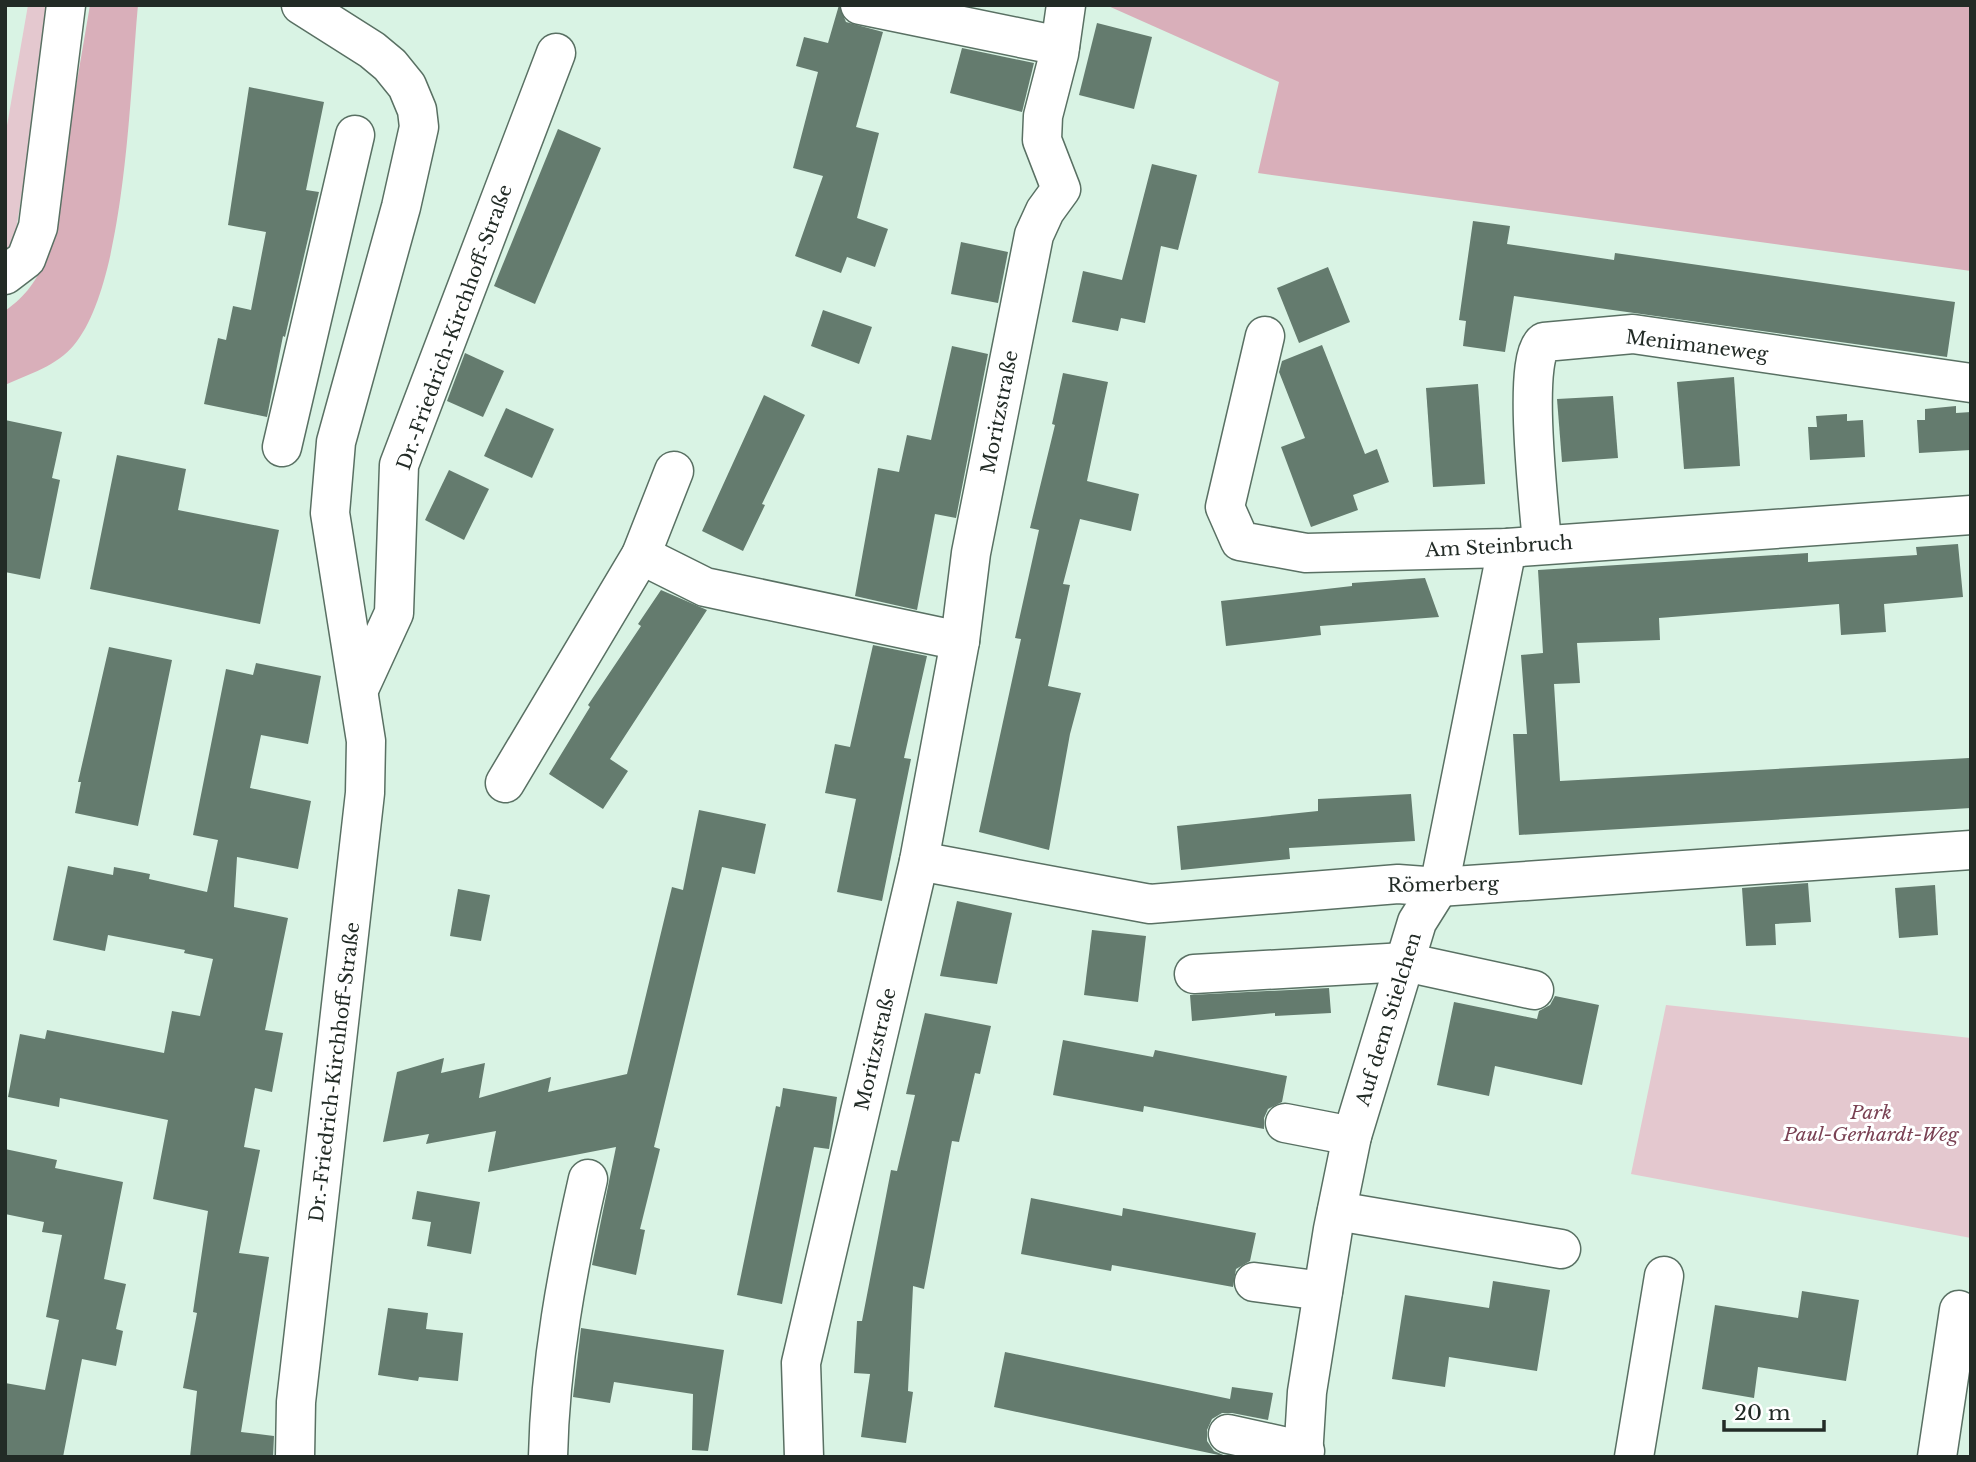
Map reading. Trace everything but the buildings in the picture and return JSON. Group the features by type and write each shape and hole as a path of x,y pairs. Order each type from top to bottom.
{"street":[{"path":"5,275 26,259 38,227 66,5"},
{"name":"Dr.-Friedrich-Kirchhoff-Straße","path":"296,1457 296,1402 365,793 366,741 360,687 330,513 336,442 401,207 419,127 417,110 407,86 390,65 372,50 300,5"},
{"path":"860,5 1060,46 1066,5"},
{"name":"Moritzstraße","path":"804,1457 802,1363 919,861 960,641 971,553 1034,235 1045,211 1061,189 1042,140 1043,117 1060,46"},
{"name":"Dr.-Friedrich-Kirchhoff-Straße","path":"360,687 394,613 400,465 556,53"},
{"path":"282,447 355,135"},
{"name":"Menimaneweg","path":"1524,546 1531,393 1536,350 1544,341 1633,334 1971,383"},
{"name":"Am Steinbruch","path":"1265,336 1225,508 1240,541 1306,553 1524,546 1971,515"},
{"path":"304,354 355,370"},
{"path":"505,783 641,555 674,471"},
{"name":"Auf dem Stielchen","path":"1304,1454 1307,1392 1352,1136 1417,922 1439,887 1524,546"},
{"path":"641,555 705,587 960,641"},
{"name":"Römerberg","path":"919,861 1150,904 1398,884 1439,887 1971,850"},
{"path":"1194,974 1405,962 1534,990"},
{"path":"1286,1123 1352,1136"},
{"path":"548,1457 549,1408 566,1278 588,1179"},
{"path":"1337,1211 1561,1250"},
{"path":"1634,1457 1664,1276"},
{"path":"1254,1282 1323,1291"},
{"path":"1937,1457 1959,1310"},
{"path":"1228,1434 1304,1454"}],"green space":[{"path":"28,5 52,5 14,243 5,252 5,137"},
{"name":"Park Paul-Gerhardt-Weg","path":"1666,1005 1971,1038 1971,1238 1631,1174"}],"shaded area":[{"path":"90,5 138,5 123,183 105,278 91,316 74,345 51,364 5,385 5,311 30,287 47,257"},
{"path":"1106,5 1971,5 1971,271 1258,173 1279,82"}]}
